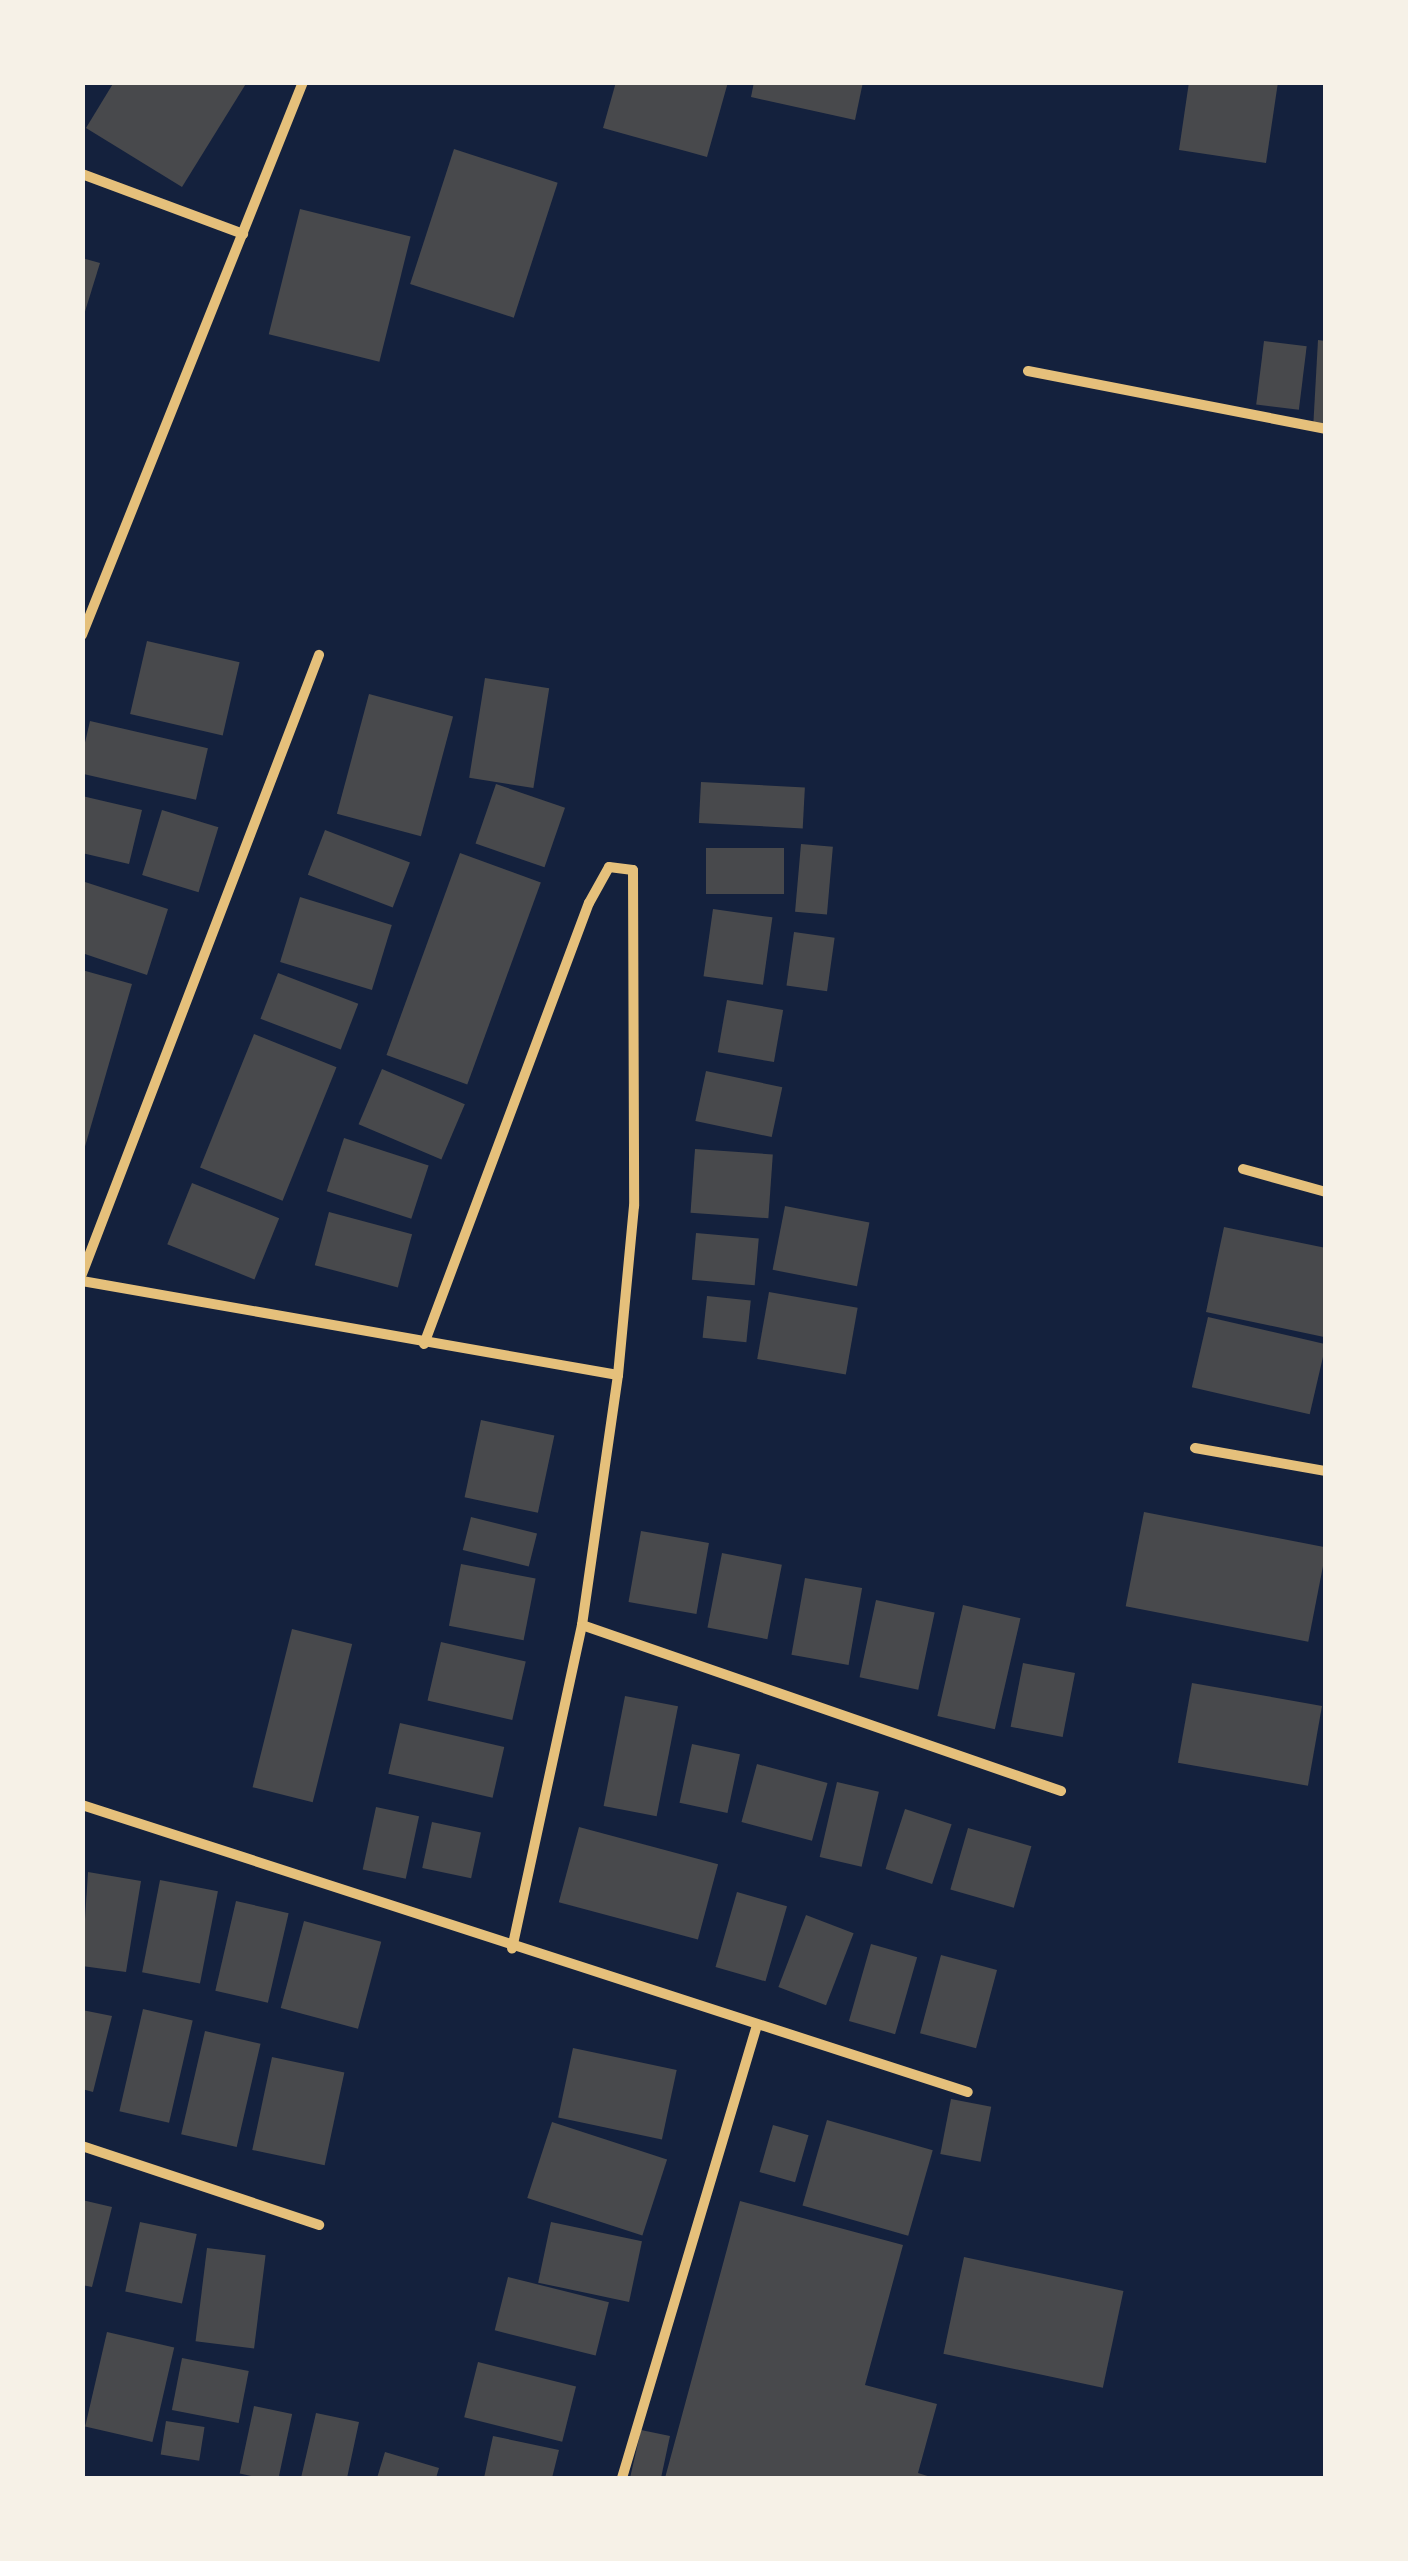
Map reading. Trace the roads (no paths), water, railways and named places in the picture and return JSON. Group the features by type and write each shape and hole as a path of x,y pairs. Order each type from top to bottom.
{"street":[{"path":"82,635 303,82"},
{"path":"82,174 243,234"},
{"path":"1028,370 1326,429"},
{"path":"319,655 82,1278 424,1344 618,1375"},
{"path":"424,1344 589,903 609,867 632,870 637,887 638,1049 634,1206 618,1375 582,1625 512,1949"},
{"path":"1243,1169 1326,1192"},
{"path":"1196,1448 1326,1471"},
{"path":"582,1625 1061,1792"},
{"path":"82,1805 512,1949 968,2092"},
{"path":"622,2478 756,2028"},
{"path":"82,2146 318,2226"}]}
